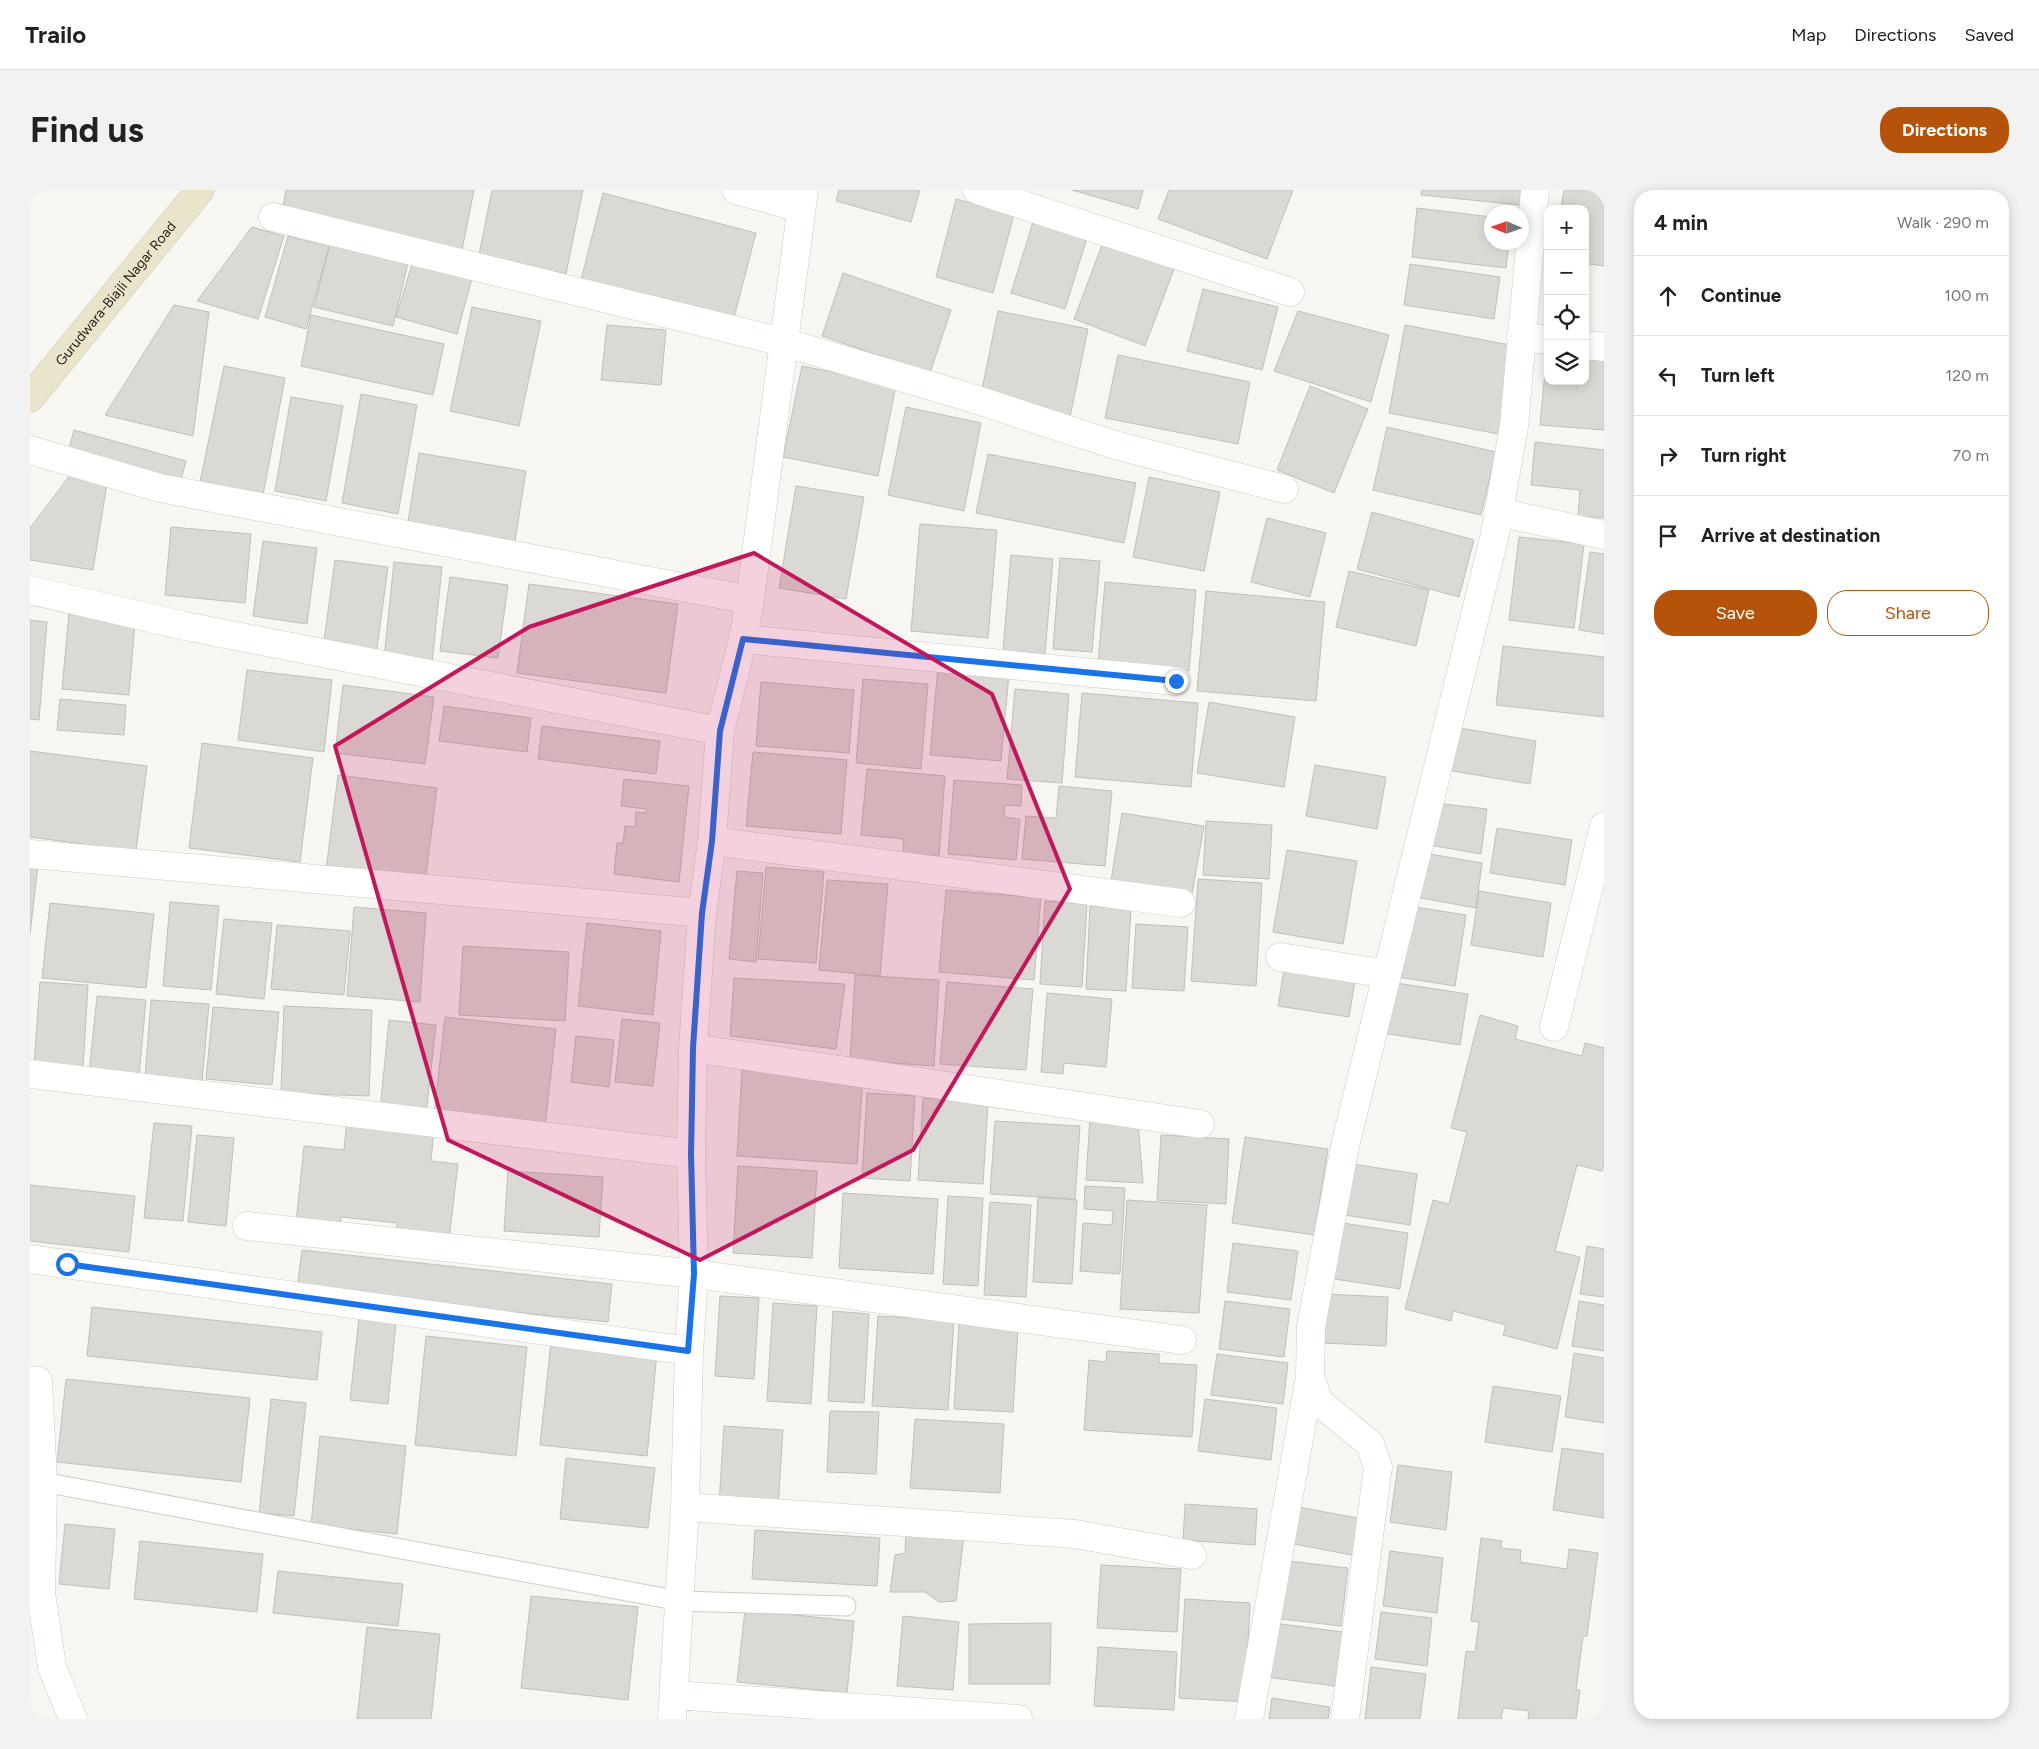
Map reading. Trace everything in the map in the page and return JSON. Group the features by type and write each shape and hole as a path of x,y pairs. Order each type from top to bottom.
{"main road":[{"name":"Gurudwara-Biajli Nagar Road","path":"30,398 200,190"}],"street":[{"path":"736,190 802,199 750,600 743,639 720,731 712,841 702,913 693,1048 691,1154 694,1274 688,1351 685,1508 673,1707 1018,1719"},
{"path":"977,190 1290,292"},
{"path":"1249,1719 1310,1377 1311,1327 1344,1156 1498,512 1514,426 1535,190"},
{"path":"273,216 783,342 965,396 1115,445 1284,488"},
{"path":"1521,338 1544,340"},
{"path":"1589,345 1604,347"},
{"path":"30,450 160,488 750,600"},
{"path":"1498,512 1604,535"},
{"path":"30,590 185,626 720,731"},
{"path":"743,639 1176,681"},
{"path":"1554,1027 1604,826"},
{"path":"712,841 1181,903"},
{"path":"30,854 702,913"},
{"path":"1280,957 1387,974"},
{"path":"693,1048 1200,1124"},
{"path":"30,1074 691,1154"},
{"path":"247,1226 694,1274 1182,1340"},
{"path":"30,1259 688,1351"},
{"path":"1310,1377 1320,1402 1370,1444 1378,1467 1345,1719"},
{"path":"30,1380 38,1381 43,1482 41,1593 52,1667 73,1719"},
{"path":"685,1508 1075,1534 1192,1555"}],"lane":[{"path":"43,1482 680,1601 846,1606"}],"highlighted area":[{"path":"754,553 992,694 1070,889 913,1150 700,1260 448,1140 335,746 529,627"}],"building":[{"path":"286,190 474,190 462,250 282,212"},
{"path":"492,190 583,190 566,274 479,255"},
{"path":"839,190 920,190 911,222 836,201"},
{"path":"1072,190 1143,190 1138,209"},
{"path":"1169,190 1293,190 1267,259 1158,219"},
{"path":"1422,190 1521,190 1520,205 1421,195"},
{"path":"1564,190 1604,190 1604,266 1589,264 1589,205 1562,205"},
{"path":"603,193 756,233 731,329 579,288"},
{"path":"956,199 1014,215 993,293 936,277"},
{"path":"1417,208 1484,216 1484,250 1508,250 1506,268 1412,257"},
{"path":"1034,219 1088,235 1065,309 1011,293"},
{"path":"252,227 284,236 258,319 197,301"},
{"path":"288,236 329,247 306,329 265,317"},
{"path":"1105,237 1176,264 1145,346 1074,319"},
{"path":"330,243 408,263 393,326 314,307"},
{"path":"413,261 472,278 457,334 396,317"},
{"path":"1410,264 1500,277 1494,319 1404,305"},
{"path":"843,273 951,310 930,373 822,336"},
{"path":"1203,289 1278,307 1262,370 1187,351"},
{"path":"174,305 209,312 193,436 105,415"},
{"path":"472,307 541,321 519,426 450,411"},
{"path":"998,311 1088,329 1070,417 981,394"},
{"path":"1298,311 1389,335 1371,402 1274,371"},
{"path":"311,315 444,344 433,395 301,366"},
{"path":"607,325 666,330 661,385 601,380"},
{"path":"1405,325 1515,346 1499,434 1389,413"},
{"path":"1589,354 1604,355 1604,430 1540,425 1544,382 1544,385 1589,385"},
{"path":"1118,355 1250,382 1238,444 1105,418"},
{"path":"224,366 285,378 263,495 200,482"},
{"path":"802,366 896,385 878,476 783,457"},
{"path":"1310,386 1368,409 1334,493 1277,470"},
{"path":"361,394 417,405 398,514 342,503"},
{"path":"291,397 343,406 326,501 275,491"},
{"path":"906,407 981,423 964,511 888,495"},
{"path":"1387,427 1496,452 1481,515 1373,490"},
{"path":"74,430 186,461 179,487 67,456"},
{"path":"1535,442 1604,450 1604,518 1578,516 1580,490 1531,485"},
{"path":"419,453 526,471 514,547 407,528"},
{"path":"988,454 1136,483 1124,543 976,513"},
{"path":"77,466 108,477 93,570 30,560 30,528"},
{"path":"1149,477 1220,492 1204,571 1133,557"},
{"path":"796,486 864,497 846,599 779,588"},
{"path":"1372,512 1474,540 1459,597 1357,569"},
{"path":"1267,518 1326,533 1310,597 1251,582"},
{"path":"920,524 997,530 988,638 911,631"},
{"path":"171,527 251,534 245,603 165,595"},
{"path":"1519,537 1584,544 1574,628 1509,620"},
{"path":"263,541 317,548 307,624 253,616"},
{"path":"1590,552 1604,554 1604,634 1579,630"},
{"path":"1011,555 1053,559 1045,654 1003,650"},
{"path":"1060,558 1100,561 1092,652 1053,649"},
{"path":"335,560 388,567 376,655 323,648"},
{"path":"394,562 442,567 432,663 384,658"},
{"path":"1349,571 1429,590 1416,646 1336,627"},
{"path":"450,577 508,585 498,658 440,651"},
{"path":"1105,582 1196,590 1189,671 1098,663"},
{"path":"529,584 678,604 666,693 517,673"},
{"path":"1206,591 1325,602 1316,701 1197,691"},
{"path":"69,613 135,623 129,695 62,689"},
{"path":"30,620 47,622 39,720 30,719"},
{"path":"1503,646 1604,657 1604,717 1496,705"},
{"path":"938,667 1009,674 1001,761 930,755"},
{"path":"247,670 332,680 324,752 238,740"},
{"path":"863,679 928,684 921,769 856,763"},
{"path":"761,682 854,690 849,753 756,746"},
{"path":"343,685 434,697 425,764 335,753"},
{"path":"1015,689 1069,694 1062,783 1007,779"},
{"path":"1082,693 1198,703 1191,787 1075,777"},
{"path":"60,699 126,705 124,735 57,730"},
{"path":"1209,702 1295,717 1284,787 1197,773"},
{"path":"444,706 531,718 527,752 439,741"},
{"path":"542,726 660,741 656,774 538,759"},
{"path":"1454,727 1536,741 1530,784 1447,770"},
{"path":"202,743 313,758 300,862 189,848"},
{"path":"30,751 147,766 136,851 30,837"},
{"path":"753,752 847,760 841,834 746,826"},
{"path":"1315,765 1386,777 1377,829 1306,816"},
{"path":"867,769 945,776 939,856 903,853 904,839 861,835"},
{"path":"338,775 437,788 425,883 326,870"},
{"path":"624,779 689,786 679,882 614,874 617,843 623,843 625,826 635,827 636,812 646,813 646,809 621,806"},
{"path":"954,780 1022,785 1021,806 1005,805 1004,817 1020,819 1016,860 948,854"},
{"path":"1059,786 1112,791 1105,866 1022,859 1026,816 1056,818"},
{"path":"1435,803 1487,809 1481,854 1429,845"},
{"path":"1122,813 1204,826 1192,894 1111,881"},
{"path":"1206,821 1272,825 1269,879 1203,875"},
{"path":"1497,828 1572,840 1565,885 1490,873"},
{"path":"1287,850 1357,861 1343,944 1273,932"},
{"path":"1424,853 1482,863 1476,908 1415,897"},
{"path":"30,864 38,865 30,934"},
{"path":"766,867 824,872 816,963 758,959"},
{"path":"737,871 763,873 756,962 729,959"},
{"path":"1198,879 1262,883 1256,986 1191,981"},
{"path":"827,880 888,884 880,976 819,970"},
{"path":"946,890 1041,898 1034,980 939,972"},
{"path":"1479,891 1551,903 1543,957 1471,945"},
{"path":"1045,901 1087,904 1082,987 1040,984"},
{"path":"170,902 219,906 211,990 163,986"},
{"path":"50,903 154,914 146,988 42,978"},
{"path":"1090,906 1131,909 1126,991 1086,989"},
{"path":"1409,906 1466,915 1455,986 1398,977"},
{"path":"354,907 426,913 420,1002 347,996"},
{"path":"224,919 272,923 264,999 216,994"},
{"path":"587,923 661,931 653,1015 578,1006"},
{"path":"1136,924 1188,927 1184,991 1132,988"},
{"path":"277,925 350,931 344,995 271,989"},
{"path":"463,946 569,952 565,1021 459,1015"},
{"path":"1284,970 1355,981 1349,1017 1278,1006"},
{"path":"855,975 939,980 934,1066 850,1060"},
{"path":"734,978 845,984 836,1049 730,1036"},
{"path":"40,982 88,985 83,1068 34,1065"},
{"path":"947,982 1033,989 1026,1070 940,1064"},
{"path":"1390,982 1468,994 1460,1045 1383,1033"},
{"path":"1047,993 1112,999 1106,1067 1064,1063 1063,1074 1041,1072"},
{"path":"97,996 146,1000 139,1077 89,1073"},
{"path":"151,1000 209,1004 202,1082 145,1078"},
{"path":"284,1006 372,1010 369,1096 281,1093"},
{"path":"213,1007 279,1012 272,1085 206,1079"},
{"path":"1480,1015 1518,1026 1515,1039 1582,1056 1585,1043 1604,1048 1604,1164 1602,1171 1577,1165 1555,1251 1580,1257 1557,1349 1503,1335 1506,1325 1453,1311 1451,1321 1405,1309 1433,1200 1449,1204 1467,1132 1451,1128"},
{"path":"445,1017 556,1029 545,1127 434,1115"},
{"path":"622,1019 660,1023 653,1086 615,1082"},
{"path":"389,1020 436,1025 426,1115 380,1110"},
{"path":"576,1036 614,1040 609,1087 571,1082"},
{"path":"742,1070 863,1077 857,1164 737,1156"},
{"path":"867,1093 915,1096 910,1181 862,1178"},
{"path":"923,1098 988,1103 983,1184 918,1180"},
{"path":"1090,1118 1138,1122 1143,1183 1086,1180"},
{"path":"347,1119 434,1128 431,1161 458,1164 449,1239 396,1234 397,1223 341,1217 340,1228 296,1223 304,1146 344,1150"},
{"path":"995,1121 1080,1126 1075,1199 990,1194"},
{"path":"154,1123 192,1126 183,1221 144,1218"},
{"path":"197,1135 234,1138 226,1226 188,1222"},
{"path":"1161,1135 1229,1139 1226,1204 1157,1200"},
{"path":"1245,1137 1328,1149 1314,1235 1232,1223"},
{"path":"1353,1164 1417,1174 1410,1225 1345,1215"},
{"path":"738,1166 817,1171 812,1258 733,1253"},
{"path":"508,1171 603,1177 599,1237 504,1231"},
{"path":"30,1185 135,1196 129,1252 30,1241"},
{"path":"1085,1186 1125,1188 1120,1274 1080,1271 1083,1223 1112,1225 1113,1211 1084,1209"},
{"path":"843,1193 938,1199 933,1274 839,1268"},
{"path":"948,1196 983,1198 978,1286 943,1284"},
{"path":"1038,1197 1077,1200 1072,1284 1033,1282"},
{"path":"1127,1200 1207,1205 1199,1313 1120,1309"},
{"path":"990,1202 1031,1205 1026,1297 984,1295"},
{"path":"1336,1222 1408,1233 1400,1289 1328,1278"},
{"path":"1233,1243 1298,1251 1291,1300 1227,1292"},
{"path":"1587,1246 1604,1249 1604,1297 1580,1294"},
{"path":"302,1250 612,1284 608,1322 297,1289"},
{"path":"1325,1294 1388,1297 1386,1346 1323,1343"},
{"path":"720,1296 759,1298 754,1379 715,1376"},
{"path":"1225,1301 1290,1309 1284,1357 1219,1349"},
{"path":"1579,1301 1604,1305 1604,1351 1572,1346"},
{"path":"773,1303 817,1306 811,1404 767,1401"},
{"path":"92,1307 322,1332 317,1380 87,1356"},
{"path":"833,1311 869,1314 864,1403 828,1401"},
{"path":"878,1316 954,1320 948,1410 872,1406"},
{"path":"359,1318 396,1322 388,1404 350,1400"},
{"path":"959,1324 1018,1328 1013,1412 954,1409"},
{"path":"426,1336 527,1347 516,1456 415,1445"},
{"path":"551,1342 657,1353 647,1456 540,1445"},
{"path":"1107,1351 1159,1354 1159,1363 1197,1365 1192,1437 1084,1430 1089,1360 1106,1362"},
{"path":"1574,1353 1604,1358 1604,1423 1565,1417"},
{"path":"1217,1354 1288,1363 1283,1404 1211,1395"},
{"path":"66,1379 250,1398 241,1482 57,1462"},
{"path":"1493,1386 1561,1396 1552,1452 1485,1442"},
{"path":"271,1399 306,1403 294,1516 259,1513"},
{"path":"1205,1399 1277,1408 1271,1460 1198,1451"},
{"path":"830,1411 879,1412 876,1474 827,1472"},
{"path":"915,1419 1004,1424 1000,1493 910,1488"},
{"path":"724,1426 783,1430 778,1508 719,1504"},
{"path":"320,1436 406,1446 397,1534 311,1525"},
{"path":"1562,1448 1604,1454 1604,1518 1553,1510"},
{"path":"566,1458 655,1468 648,1528 560,1519"},
{"path":"1398,1465 1452,1472 1446,1530 1390,1522"},
{"path":"1185,1504 1257,1509 1255,1545 1183,1540"},
{"path":"1298,1507 1368,1520 1362,1557 1289,1543"},
{"path":"65,1524 115,1529 109,1589 59,1584"},
{"path":"755,1530 880,1538 877,1586 752,1579"},
{"path":"906,1531 964,1535 956,1601 939,1602 925,1592 890,1592 895,1555 905,1553"},
{"path":"1481,1538 1502,1541 1501,1548 1521,1550 1520,1562 1567,1569 1569,1549 1598,1553 1587,1636 1583,1636 1576,1690 1580,1690 1576,1719 1528,1719 1529,1711 1503,1708 1501,1719 1458,1719 1466,1651 1475,1652 1479,1622 1471,1621"},
{"path":"140,1541 263,1554 257,1612 134,1599"},
{"path":"1390,1551 1443,1558 1437,1613 1383,1606"},
{"path":"1280,1560 1348,1568 1341,1626 1273,1618"},
{"path":"1101,1565 1181,1569 1177,1632 1097,1628"},
{"path":"278,1571 403,1584 398,1626 273,1613"},
{"path":"531,1596 638,1607 628,1700 521,1688"},
{"path":"1185,1599 1250,1603 1245,1702 1179,1698"},
{"path":"745,1610 854,1621 847,1693 737,1682"},
{"path":"1381,1612 1432,1618 1427,1666 1375,1659"},
{"path":"903,1616 959,1622 953,1690 897,1686"},
{"path":"1051,1623 1050,1684 969,1684 969,1624"},
{"path":"1273,1623 1343,1632 1335,1686 1266,1677"},
{"path":"367,1627 440,1634 431,1719 357,1719"},
{"path":"1098,1647 1177,1652 1174,1710 1094,1706"},
{"path":"1371,1667 1426,1674 1420,1719 1365,1719"},
{"path":"1272,1698 1330,1707 1328,1719 1269,1719"}],"route":[{"path":"67,1264 688,1351 694,1274 691,1154 693,1048 702,913 712,841 720,731 743,639 1176,681"}]}
